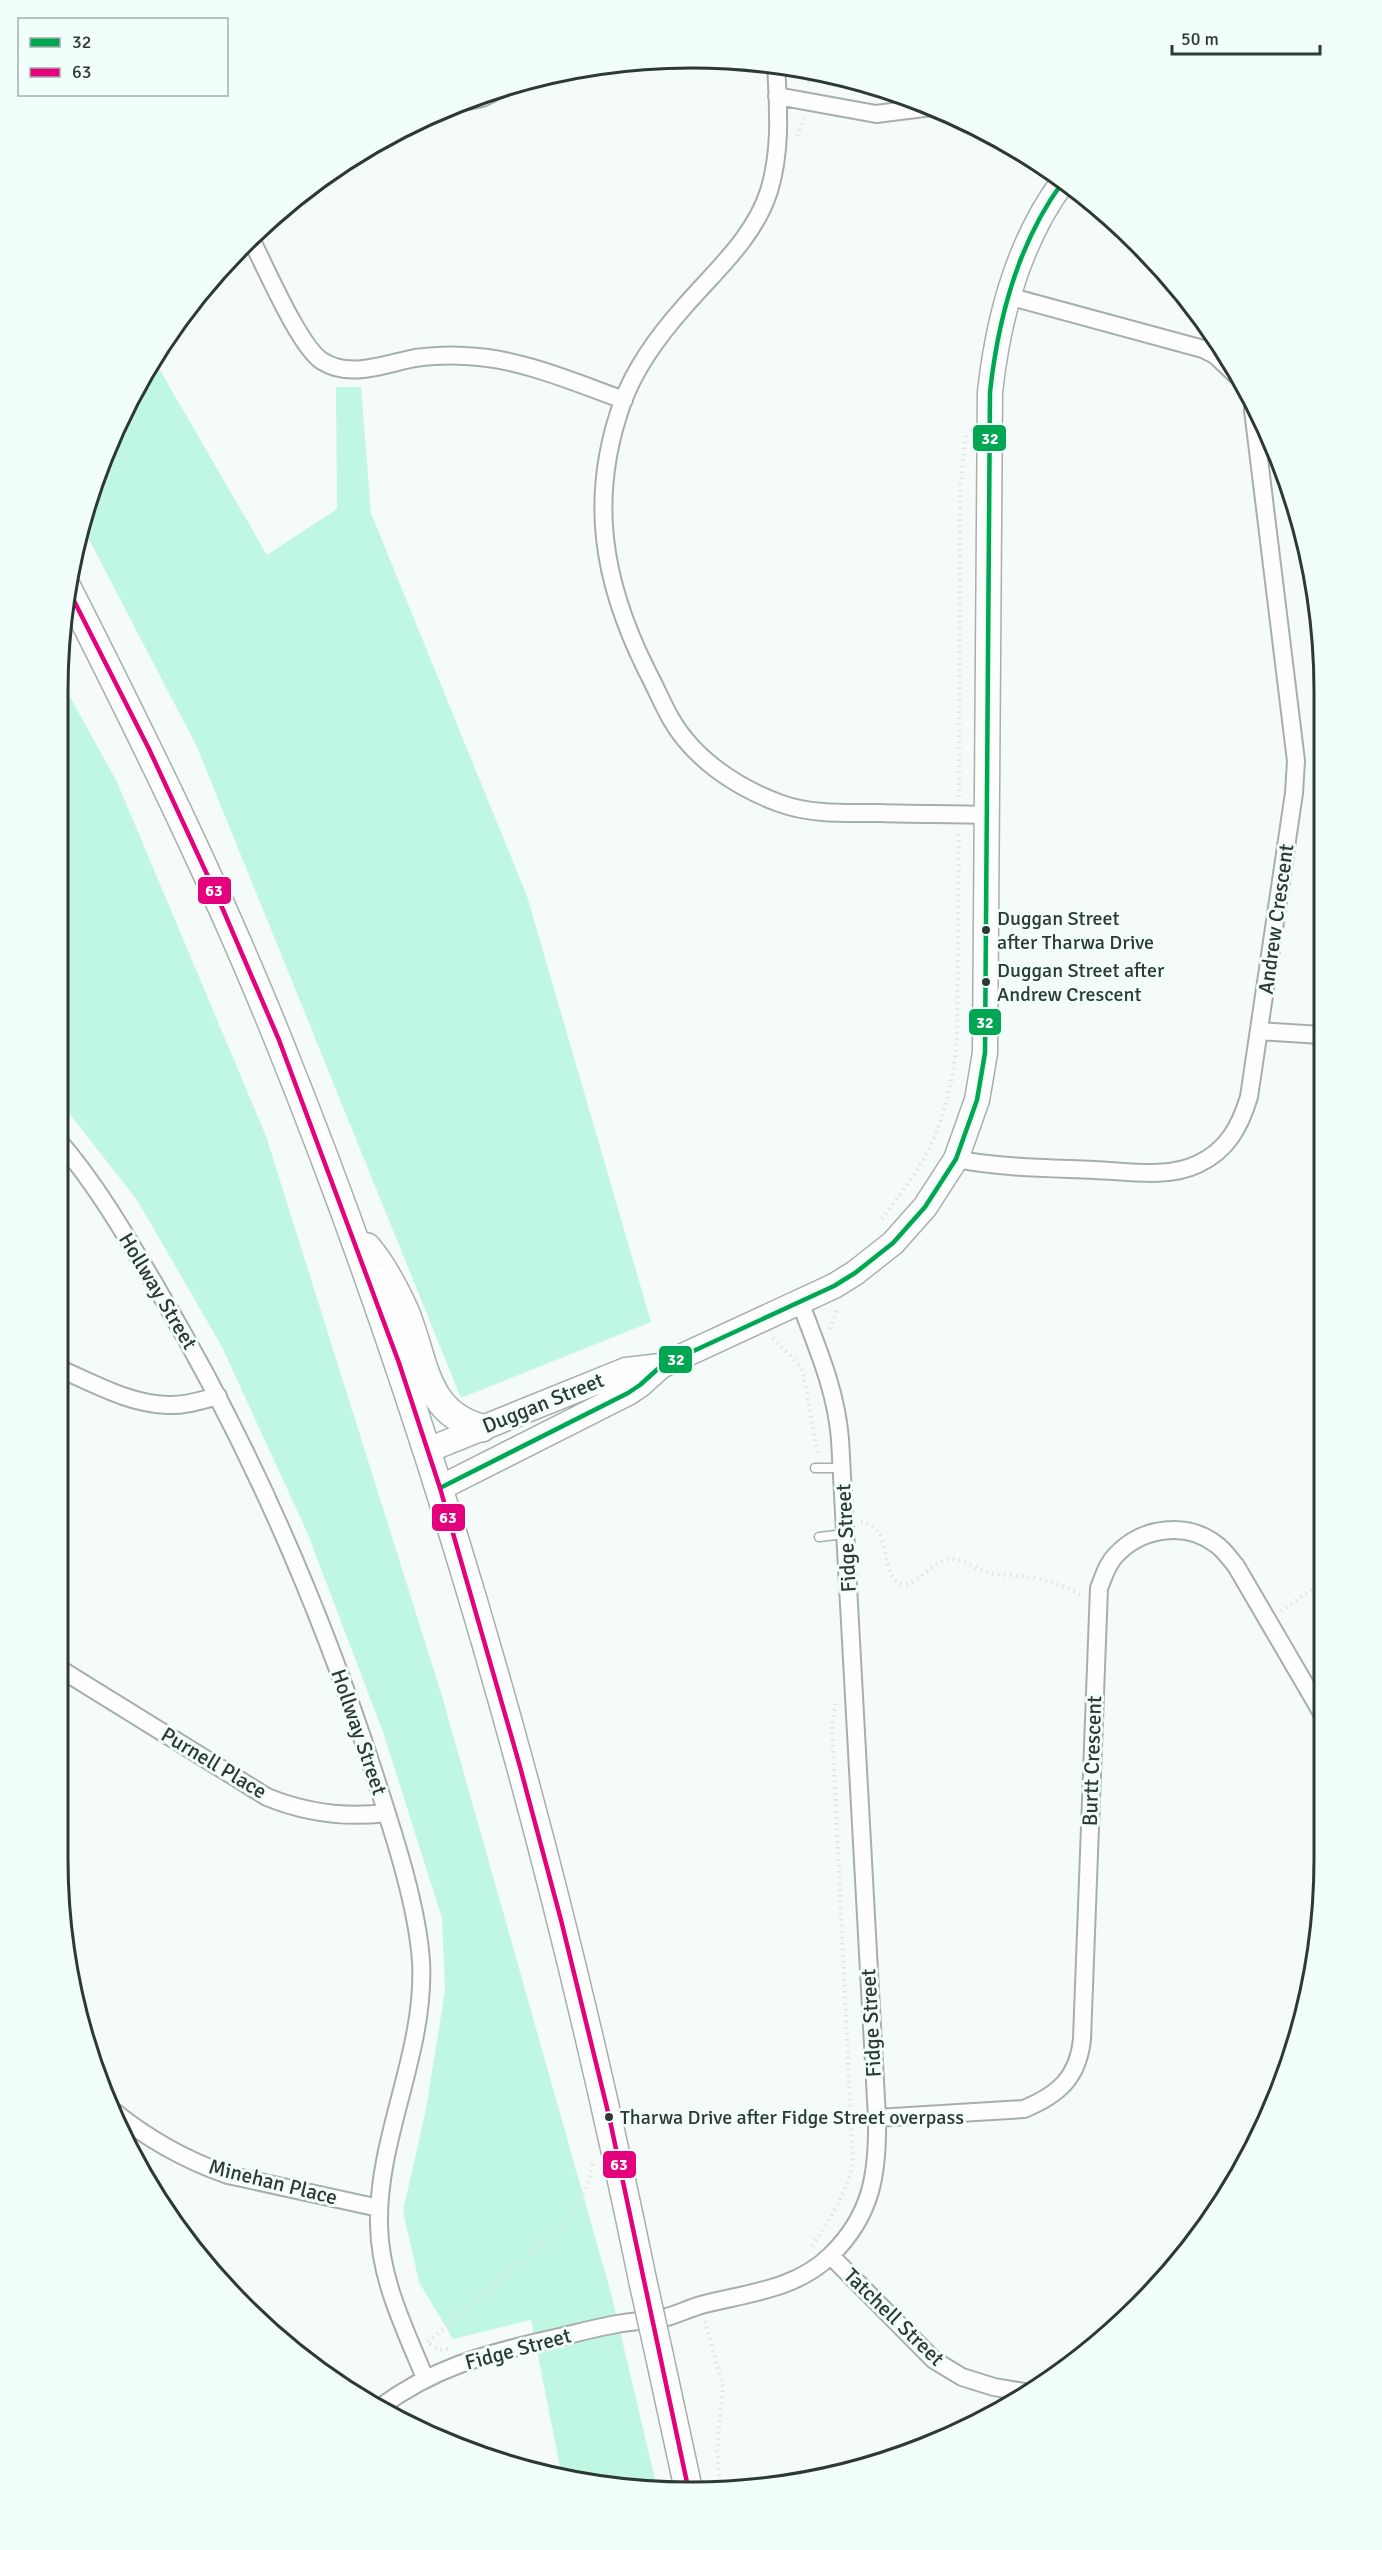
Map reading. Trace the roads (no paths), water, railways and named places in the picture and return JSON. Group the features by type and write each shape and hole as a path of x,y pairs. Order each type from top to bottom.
{"main road":[{"path":"74,602 149,749 218,898 279,1040 399,1363 428,1450 519,1763 561,1920 609,2116 687,2482"},
{"path":"347,1224 380,1262 405,1312 427,1378 438,1399 450,1414 466,1424 482,1428"}],"street":[{"path":"776,74 778,152 761,210 740,244 655,342 624,400 610,446 603,494 604,543 614,591 634,645 672,721 710,765 742,787 781,804 822,813 987,815"},
{"path":"777,96 876,114 914,109"},
{"name":"Duggan Street","path":"440,1488 628,1393 661,1366 800,1302 855,1273 892,1243 925,1207 956,1159 977,1100 985,1053 990,392 1000,327 1008,296 1038,223 1059,188"},
{"path":"254,246 302,339 320,360 337,368 355,371 418,358 464,356 487,358 532,369 624,400"},
{"path":"1008,296 1203,349 1216,356"},
{"name":"Andrew Crescent","path":"956,1159 992,1166 1159,1173 1187,1169 1200,1164 1224,1147 1241,1124 1249,1097 1259,1031 1294,793 1296,761 1255,426"},
{"path":"1259,1031 1315,1035"},
{"name":"Hollway Street","path":"67,1150 125,1234 189,1341 268,1497 312,1600 352,1706 386,1813 413,1910 421,1958 421,1982 417,2030 385,2163 379,2208 379,2229 384,2272 425,2378"},
{"name":"Fidge Street","path":"387,2403 425,2378 472,2358 617,2324 670,2316 701,2306 778,2288 806,2274 831,2256 854,2228 870,2194 878,2158 877,2118 842,1468 838,1418 828,1377 800,1302"},
{"name":"Duggan Street","path":"428,1450 626,1370 661,1366"},
{"path":"67,1372 133,1400 167,1405 185,1404 218,1396"},
{"name":"Burtt Crescent","path":"877,2118 1024,2109 1046,2100 1065,2084 1071,2074 1082,2039 1100,1588 1109,1564 1116,1554 1142,1536 1173,1529 1197,1534 1219,1546 1236,1566 1315,1701"},
{"name":"Purnell Place","path":"67,1673 267,1797 326,1814 386,1813"},
{"name":"Minehan Place","path":"125,2119 160,2145 204,2167 228,2175 379,2208"},
{"name":"Tatchell Street","path":"831,2256 934,2360 962,2378 1016,2391"}],"lane":[{"path":"814,1468 842,1468"},
{"path":"819,1537 845,1529"}],"place":[{"name":"Duggan Street after Tharwa Drive","path":"986,930"},
{"name":"Duggan Street after Andrew Crescent","path":"986,982"},
{"name":"Tharwa Drive after Fidge Street overpass","path":"609,2117"}]}
